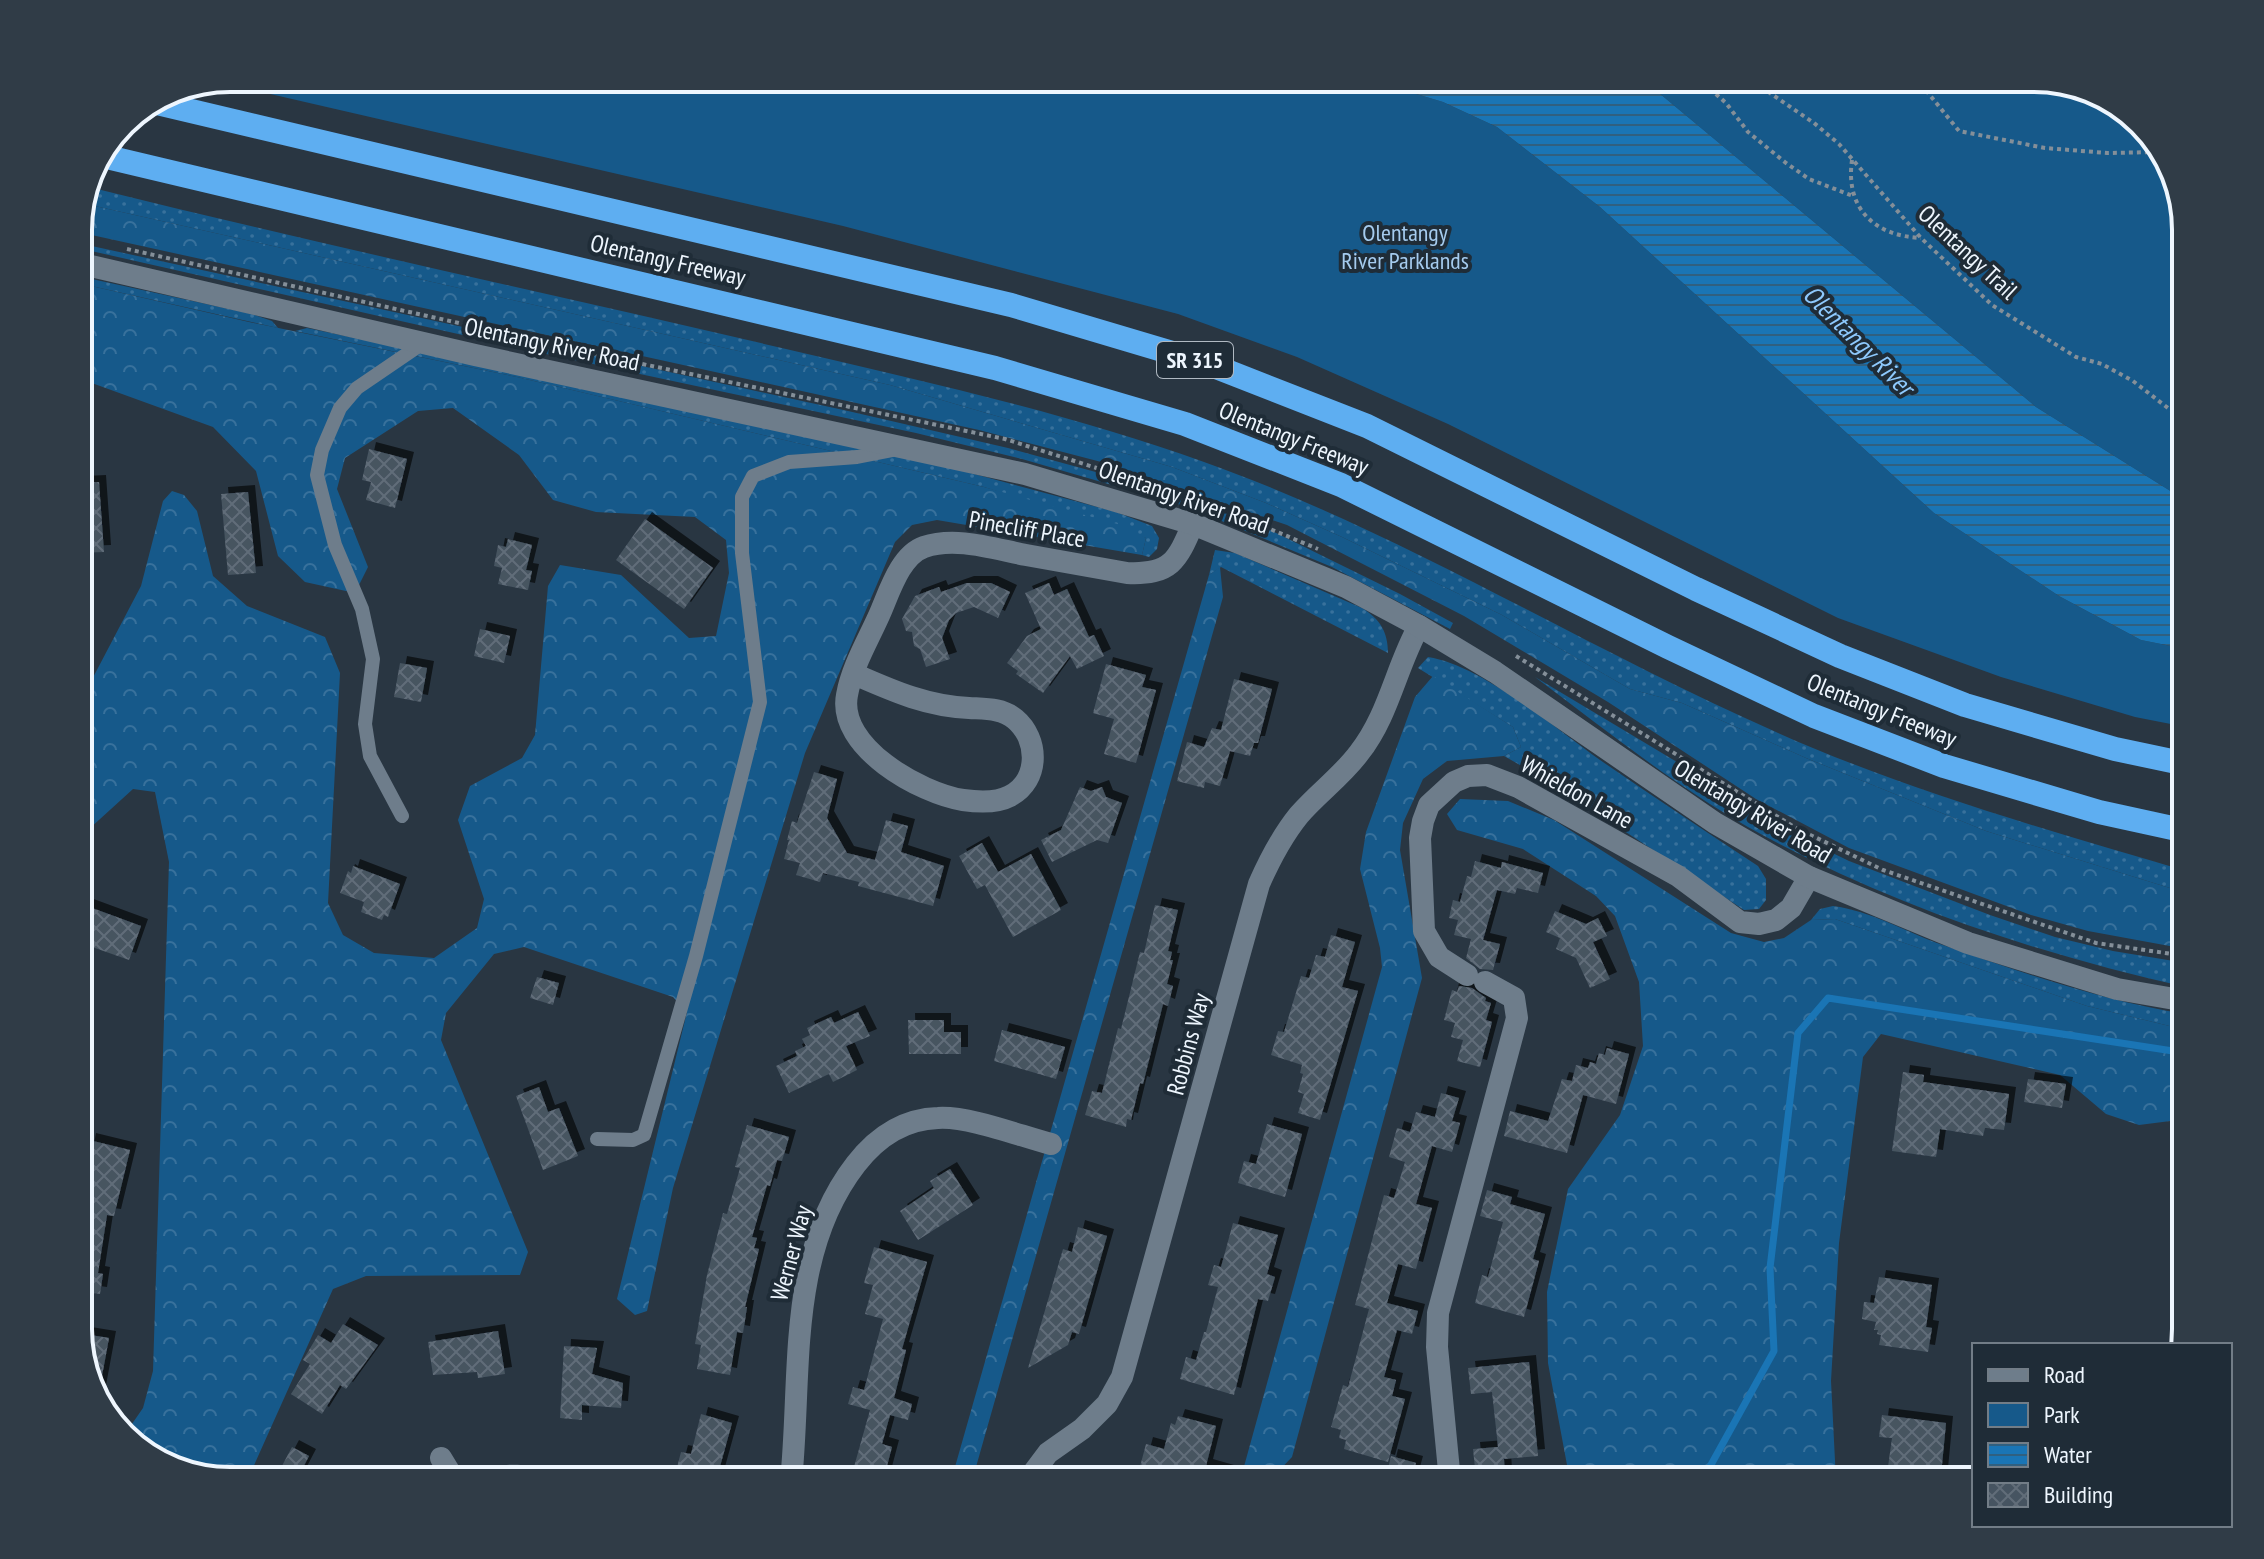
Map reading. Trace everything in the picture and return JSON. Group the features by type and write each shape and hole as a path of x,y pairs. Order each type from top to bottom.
{"highway":[{"name":"Olentangy Freeway","path":"170,106 1011,305 1206,363 1367,426 1696,589 1840,656 1965,705 2115,749 2172,761"},
{"name":"Olentangy Freeway","path":"113,158 995,368 1185,424 1341,485 1814,716 1944,766 2099,812 2172,828"}],"street":[{"name":"Olentangy River Road","path":"92,266 423,343 1025,474 1193,524 1346,587 1419,626 1495,672 1715,823 1809,877 1968,943 2117,989 2172,999"},
{"name":"Pinecliff Place","path":"854,674 894,692 937,706 1007,713 1022,726 1032,743 1033,763 1026,782 1011,796 983,801 960,799 920,787 900,775 859,738 851,726 847,696 854,674 890,590 907,560 920,548 936,544 969,544 1141,574 1168,567 1179,556 1193,524"},
{"name":"Robbins Way","path":"1038,1467 1048,1453 1082,1429 1107,1404 1122,1377 1259,884 1273,853 1299,815 1359,753 1379,723 1408,646 1419,626"},
{"name":"Whieldon Lane","path":"1449,1467 1437,1347 1438,1313 1517,1018 1514,998 1439,957 1424,931 1420,838 1429,805 1454,782 1468,776 1487,775 1518,787 1678,876 1740,922 1759,924 1776,920 1791,908 1809,877"},
{"name":"Werner Way","path":"792,1467 798,1332 805,1288 816,1243 832,1202 847,1175 868,1149 890,1131 912,1121 940,1117 1051,1144"},
{"path":"441,1458 446,1467"}],"lane":[{"path":"402,816 370,756 365,724 373,659 362,609 335,545 317,475 322,450 340,408 357,388 423,343"},
{"path":"597,1139 633,1140 644,1135 696,956 760,702 742,553 742,497 753,476 789,462 857,457 905,447"}],"path":[{"path":"1714,92 1748,132 1786,163 1809,179 1853,196"},
{"name":"Olentangy Trail","path":"1769,92 1814,123 1852,159 1921,238 1992,305 2076,357 2102,364 2133,381 2172,411"},
{"path":"1927,92 1959,131 2045,148 2107,153 2148,152"},
{"path":"1852,159 1850,176 1853,196 1862,211 1882,230 1898,237 1921,238"}],"green space":[{"name":"Olentangy River Parklands","path":"262,92 1410,92 1443,102 1497,127 1600,207 1934,513 2059,596 2141,640 2172,646 2172,724 2135,717 2001,677 1838,618 1448,424 1297,357 1178,314 843,226"},
{"path":"1658,92 2034,92 2079,99 2125,126 2149,153 2165,185 2169,203 2172,230 2172,492 2036,407"},
{"path":"99,189 944,386 1153,444 1278,490 1350,522 1704,699 1826,753 1979,808 2172,867 2172,889 1986,831 1806,758 1682,703 1630,689 1502,615 1266,503 1172,467 890,385 95,206 97,194"},
{"path":"95,206 890,385 1172,467 1266,503 1342,537 1502,615 1630,689 1682,703 1806,758 1986,831 2172,889 2172,946 2088,931 2031,915 1849,848 1756,799 1608,702 1464,616 1287,525 1109,464 979,430 92,235"},
{"path":"92,246 848,411 1008,448 1103,474 1264,527 1453,623 1450,629 1332,567 1188,507 1022,459 916,433 551,355 92,251"},
{"path":"92,279 252,314 272,321 278,328 92,286"},
{"path":"92,286 517,377 984,487 1121,525 1146,538 1142,555 937,520 912,525 895,542 805,753 673,1188 647,1311 635,1315 617,1299 687,1012 673,997 524,947 494,954 446,1013 441,1040 528,1252 520,1275 366,1276 333,1289 253,1467 212,1466 185,1460 153,1444 131,1425 143,1408 153,1371 169,862 155,792 133,789 92,826 92,679 141,586 163,501 172,491 184,495 197,511 213,576 247,606 325,637 340,673 328,903 343,935 374,953 434,958 477,928 484,899 458,820 470,786 522,758 535,735 548,586 560,565 621,575 689,638 716,636 729,573 726,540 695,517 596,512 553,500 519,455 453,408 418,411 345,458 337,489 368,567 355,593 305,582 278,556 256,471 213,427 92,383"},
{"path":"307,328 726,415 922,460 1116,512 1152,526 1159,538 1157,549 1149,557 1142,555 1146,538 984,487 517,377 295,331"},
{"path":"1215,550 1235,553 1362,608 1382,627 1388,653 1221,567 1209,575"},
{"path":"1220,567 1223,597 976,1467 955,1467 1209,575"},
{"path":"1428,657 1449,662 1494,685 1758,866 1766,879 1766,900 1759,909 1744,910 1550,782 1504,756 1521,747 1513,727 1418,668"},
{"path":"1433,676 1513,727 1521,747 1504,756 1447,761 1423,779 1403,823 1400,850 1422,978 1292,1457 1282,1467 1244,1467 1382,967 1360,869 1366,832 1415,697"},
{"path":"1535,677 1707,780 1777,826 1849,861 2055,937 2172,961 2172,984 2073,958 1961,923 1852,879 1748,827 1639,755"},
{"path":"1460,799 1508,801 1554,820 1731,933 1764,942 1784,938 1811,920 1835,919 2087,1006 2172,1027 2172,1121 2139,1125 2106,1114 2060,1075 1881,1034 1863,1057 1839,1243 1831,1381 1835,1467 1567,1467 1548,1363 1547,1292 1568,1189 1620,1115 1643,1046 1639,982 1615,916 1596,896 1523,849 1457,830 1447,814"},
{"path":"1833,906 1847,908 1937,943 2060,984 2172,1011 2172,1027 2087,1006 1835,919 1811,920 1820,909"}],"water":[{"name":"Olentangy River","path":"1410,92 1658,92 2036,407 2172,492 2172,646 2141,640 2059,596 1934,513 1600,207 1497,127 1443,102"}],"building":[{"path":"369,449 407,459 395,508 366,500 371,482 362,480"},
{"path":"92,482 99,482 104,552 92,552"},
{"path":"248,492 256,573 228,575 221,494"},
{"path":"645,519 713,568 684,609 616,560"},
{"path":"508,539 532,545 526,570 532,571 528,590 498,584 502,568 494,566 498,545 506,547"},
{"path":"967,583 991,583 1010,592 998,618 974,607 956,613 949,620 942,638 950,659 926,667 920,649 914,646 912,632 906,631 902,619 915,596 939,587 941,592"},
{"path":"1049,583 1054,595 1067,589 1089,637 1094,635 1104,656 1077,669 1070,656 1043,693 1016,674 1018,671 1007,663 1027,636 1041,629 1025,593"},
{"path":"480,629 510,636 504,663 474,656"},
{"path":"400,663 427,668 421,702 394,697"},
{"path":"1106,664 1146,675 1142,687 1156,690 1136,763 1104,754 1114,719 1093,713"},
{"path":"1234,679 1272,689 1258,743 1254,743 1250,756 1230,751 1220,786 1205,782 1204,788 1177,781 1187,742 1204,747 1212,728 1221,730"},
{"path":"814,772 837,779 827,818 847,853 875,860 886,820 908,826 901,852 944,866 933,906 823,873 820,882 796,875 800,863 784,859 787,840 792,821 797,823"},
{"path":"1080,787 1091,791 1102,787 1106,797 1122,803 1108,843 1097,840 1052,862 1041,840 1061,830"},
{"path":"982,843 998,872 1031,854 1061,910 1013,937 985,885 977,889 959,856"},
{"path":"1475,861 1501,868 1502,862 1543,873 1538,893 1517,888 1515,894 1497,890 1483,940 1500,944 1493,970 1480,969 1466,958 1471,939 1454,935 1458,920 1449,918 1453,900 1460,902"},
{"path":"353,866 400,884 388,917 384,915 382,920 361,912 364,902 340,893"},
{"path":"1155,905 1178,910 1168,951 1172,952 1170,960 1173,960 1167,984 1173,986 1168,1006 1163,1004 1143,1084 1140,1083 1131,1120 1127,1119 1126,1127 1085,1115 1092,1091 1102,1093 1140,952 1144,953"},
{"path":"92,908 141,926 129,960 92,947"},
{"path":"1555,911 1586,924 1598,918 1607,936 1593,942 1610,979 1590,988 1576,958 1556,949 1560,938 1546,932"},
{"path":"1331,935 1355,942 1342,987 1358,991 1320,1120 1298,1113 1304,1094 1298,1092 1302,1065 1271,1055 1278,1031 1284,1032 1301,976 1309,978 1316,955 1325,957"},
{"path":"537,977 559,983 553,1005 530,998"},
{"path":"1459,986 1472,988 1491,1003 1486,1020 1492,1022 1480,1067 1457,1061 1463,1040 1451,1037 1455,1023 1444,1020 1452,990 1457,992"},
{"path":"858,1012 870,1036 846,1046 857,1070 833,1082 829,1074 789,1093 776,1066 797,1056 795,1051 806,1046 802,1039 810,1035 807,1028 831,1017 834,1023"},
{"path":"908,1020 944,1020 944,1032 961,1032 961,1054 909,1054"},
{"path":"1002,1030 1065,1047 1056,1079 994,1061"},
{"path":"1607,1048 1629,1054 1616,1104 1583,1095 1567,1153 1504,1136 1510,1111 1548,1121 1562,1079 1572,1081 1576,1065 1588,1068 1590,1062 1596,1064 1599,1053 1605,1055"},
{"path":"1903,1072 1924,1075 1923,1082 2009,1094 2004,1130 1985,1128 1983,1136 1940,1129 1936,1157 1892,1151"},
{"path":"2028,1079 2066,1084 2062,1108 2024,1102"},
{"path":"539,1087 548,1112 559,1108 578,1156 543,1170 516,1096"},
{"path":"1441,1093 1459,1098 1452,1121 1460,1123 1452,1152 1432,1146 1416,1204 1432,1208 1416,1269 1398,1264 1387,1303 1418,1311 1412,1334 1397,1330 1384,1377 1396,1380 1392,1396 1405,1399 1388,1462 1344,1449 1346,1440 1339,1438 1341,1430 1331,1427 1343,1385 1348,1387 1369,1309 1355,1305 1384,1195 1394,1198 1405,1162 1389,1157 1397,1128 1410,1132 1416,1112 1435,1117"},
{"path":"1267,1124 1302,1134 1285,1197 1238,1183 1244,1161 1256,1164"},
{"path":"747,1125 789,1137 782,1161 777,1160 770,1186 767,1185 752,1237 757,1238 754,1248 759,1249 745,1307 743,1333 737,1332 730,1375 697,1369 701,1345 695,1344 707,1275 723,1213 727,1214 740,1168 735,1167"},
{"path":"92,1141 130,1150 114,1216 107,1215 98,1273 103,1274 100,1294 92,1293"},
{"path":"950,1169 973,1205 918,1240 900,1211 934,1188 930,1181"},
{"path":"1487,1190 1512,1197 1510,1204 1545,1214 1533,1259 1539,1261 1524,1317 1475,1303 1482,1275 1488,1277 1503,1222 1480,1216"},
{"path":"1233,1223 1278,1235 1267,1274 1275,1277 1268,1301 1258,1299 1234,1395 1180,1379 1186,1357 1196,1360 1206,1332 1218,1287 1208,1285 1214,1265 1221,1267"},
{"path":"1078,1227 1107,1236 1079,1334 1072,1332 1068,1345 1028,1368 1063,1249 1072,1252"},
{"path":"874,1247 927,1262 902,1349 906,1350 894,1398 912,1404 908,1420 890,1415 882,1444 892,1447 887,1467 854,1467 870,1410 848,1404 853,1387 864,1390 883,1319 865,1314 873,1285 864,1283"},
{"path":"1879,1277 1932,1285 1926,1327 1932,1328 1928,1352 1879,1345 1881,1335 1874,1330 1876,1322 1862,1319 1864,1302 1874,1303"},
{"path":"343,1324 378,1345 346,1389 340,1385 322,1414 291,1394 310,1364 303,1360 318,1335 331,1343"},
{"path":"498,1331 505,1374 478,1378 477,1372 433,1375 428,1342"},
{"path":"92,1335 109,1338 101,1379"},
{"path":"564,1346 597,1348 592,1374 623,1383 621,1408 582,1405 582,1420 560,1418"},
{"path":"1529,1362 1538,1456 1504,1459 1504,1467 1475,1467 1473,1449 1498,1447 1492,1392 1471,1394 1468,1368"},
{"path":"701,1414 732,1423 720,1467 677,1467 681,1452 691,1454"},
{"path":"1882,1415 1946,1423 1942,1467 1888,1467 1892,1438 1879,1437"},
{"path":"1178,1416 1216,1426 1206,1466 1210,1467 1140,1467 1146,1444 1164,1449 1171,1423 1175,1425"},
{"path":"292,1447 309,1456 303,1467 281,1467"},
{"path":"1391,1456 1416,1463 1415,1467 1388,1467"}],"waterway":[{"path":"1710,1467 1774,1351 1770,1268 1798,1033 1828,998 2172,1051"}]}
